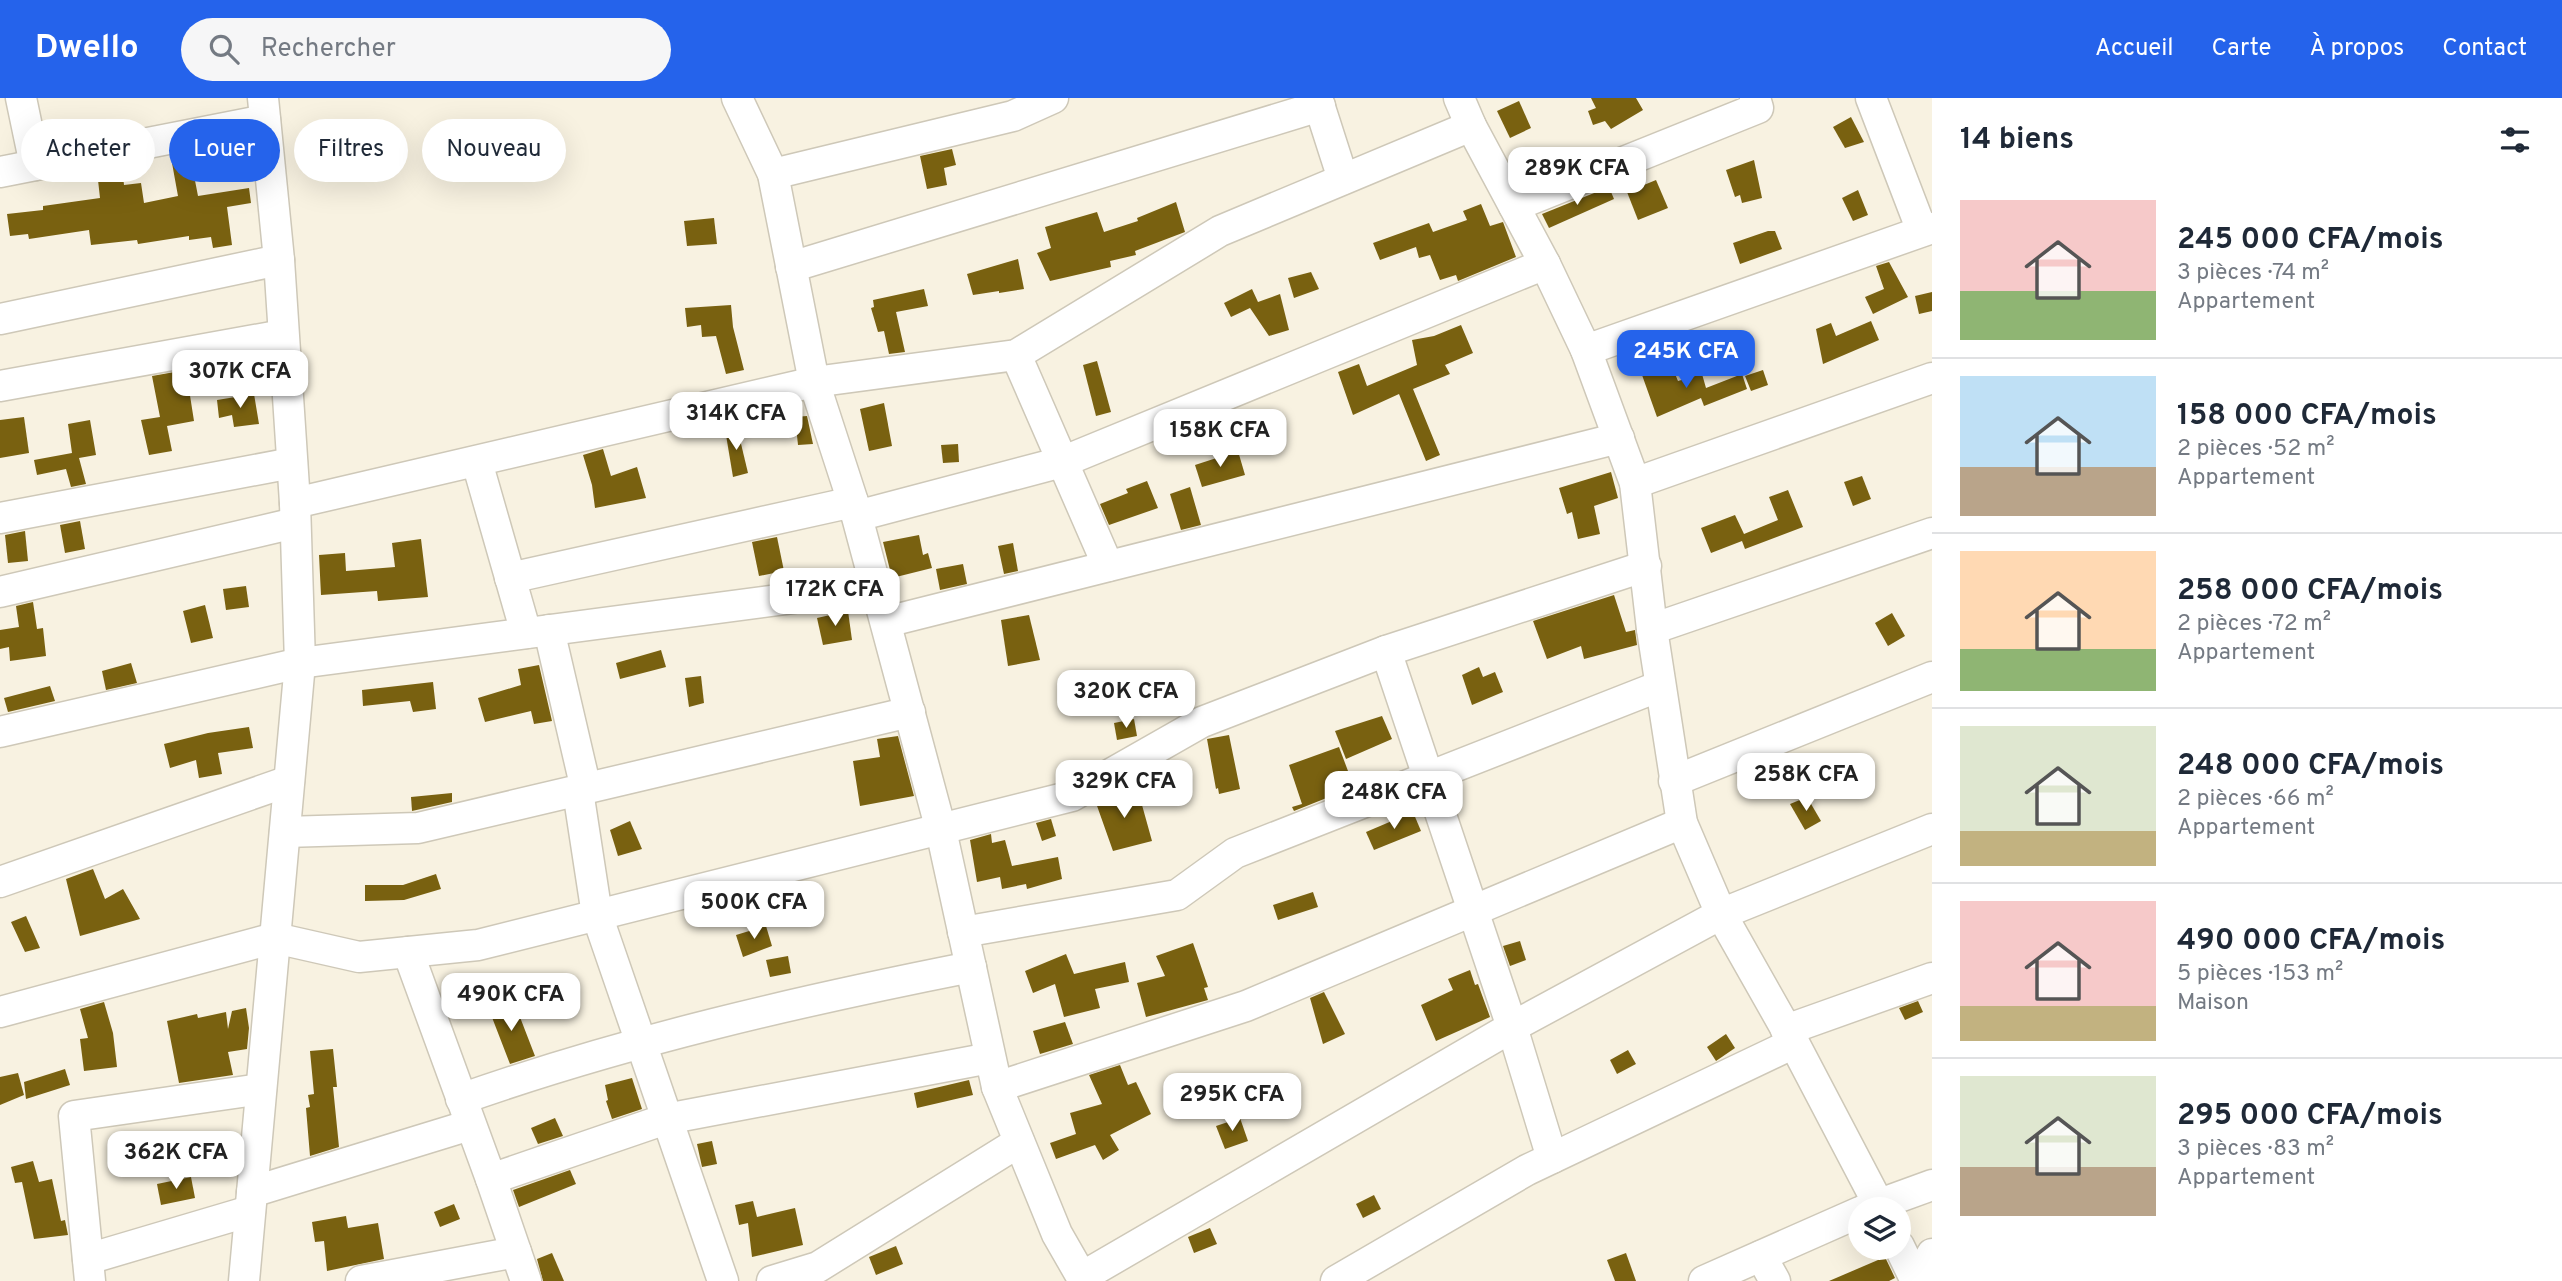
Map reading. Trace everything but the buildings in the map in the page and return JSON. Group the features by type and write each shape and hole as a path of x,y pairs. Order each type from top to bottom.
{"street":[{"path":"21,98 25,119"},
{"path":"737,98 773,174 814,382 855,509 941,830 997,1087 1057,1234 1083,1279 1512,1027 1721,914 1932,829"},
{"path":"773,174 991,109 1013,116 1053,98"},
{"path":"1459,98 1586,350 1634,483 1660,686 1682,823 1721,914 1790,1036 1865,1197"},
{"path":"1514,206 1758,108 1755,98"},
{"path":"1586,350 1927,229 1871,98"},
{"path":"791,267 1318,102 1343,179"},
{"path":"155,136 264,109 279,261 295,513 300,663 244,1281"},
{"path":"0,592 477,462 814,382 1016,355 1220,231 1471,126"},
{"path":"0,172 21,168"},
{"path":"0,319 279,261"},
{"path":"510,578 855,509 1062,462 1545,264"},
{"path":"0,386 284,335"},
{"path":"1016,355 1108,566"},
{"path":"1634,483 1932,378"},
{"path":"886,622 1619,438"},
{"path":"477,462 510,578 538,631 582,790 597,915 723,1281"},
{"path":"0,518 292,463"},
{"path":"1652,629 1932,533"},
{"path":"0,1012 275,938 359,957 478,945 1072,796 1202,722 1386,651 1646,566"},
{"path":"0,732 300,663 877,587"},
{"path":"1386,651 1512,1027 1552,1158"},
{"path":"1674,781 1932,677"},
{"path":"963,932 1177,895 1235,853 1660,686"},
{"path":"285,832 418,828 910,712"},
{"path":"0,882 289,781"},
{"path":"997,1087 1246,1006 1682,823"},
{"path":"408,952 526,1281"},
{"path":"261,1089 74,1116 89,1275 251,1202 465,1112 542,1071 835,994 971,967"},
{"path":"1336,1281 1527,1170 1790,1036 1932,978"},
{"path":"491,1179 666,1119 990,1058"},
{"path":"772,1281 818,1267 1019,1142"},
{"path":"1902,1197 1932,1185"},
{"path":"1704,1281 1768,1268 1848,1222"},
{"path":"361,1281 516,1252"},
{"path":"1917,1281 1932,1254"},
{"path":"1906,1260 1917,1281"}]}
